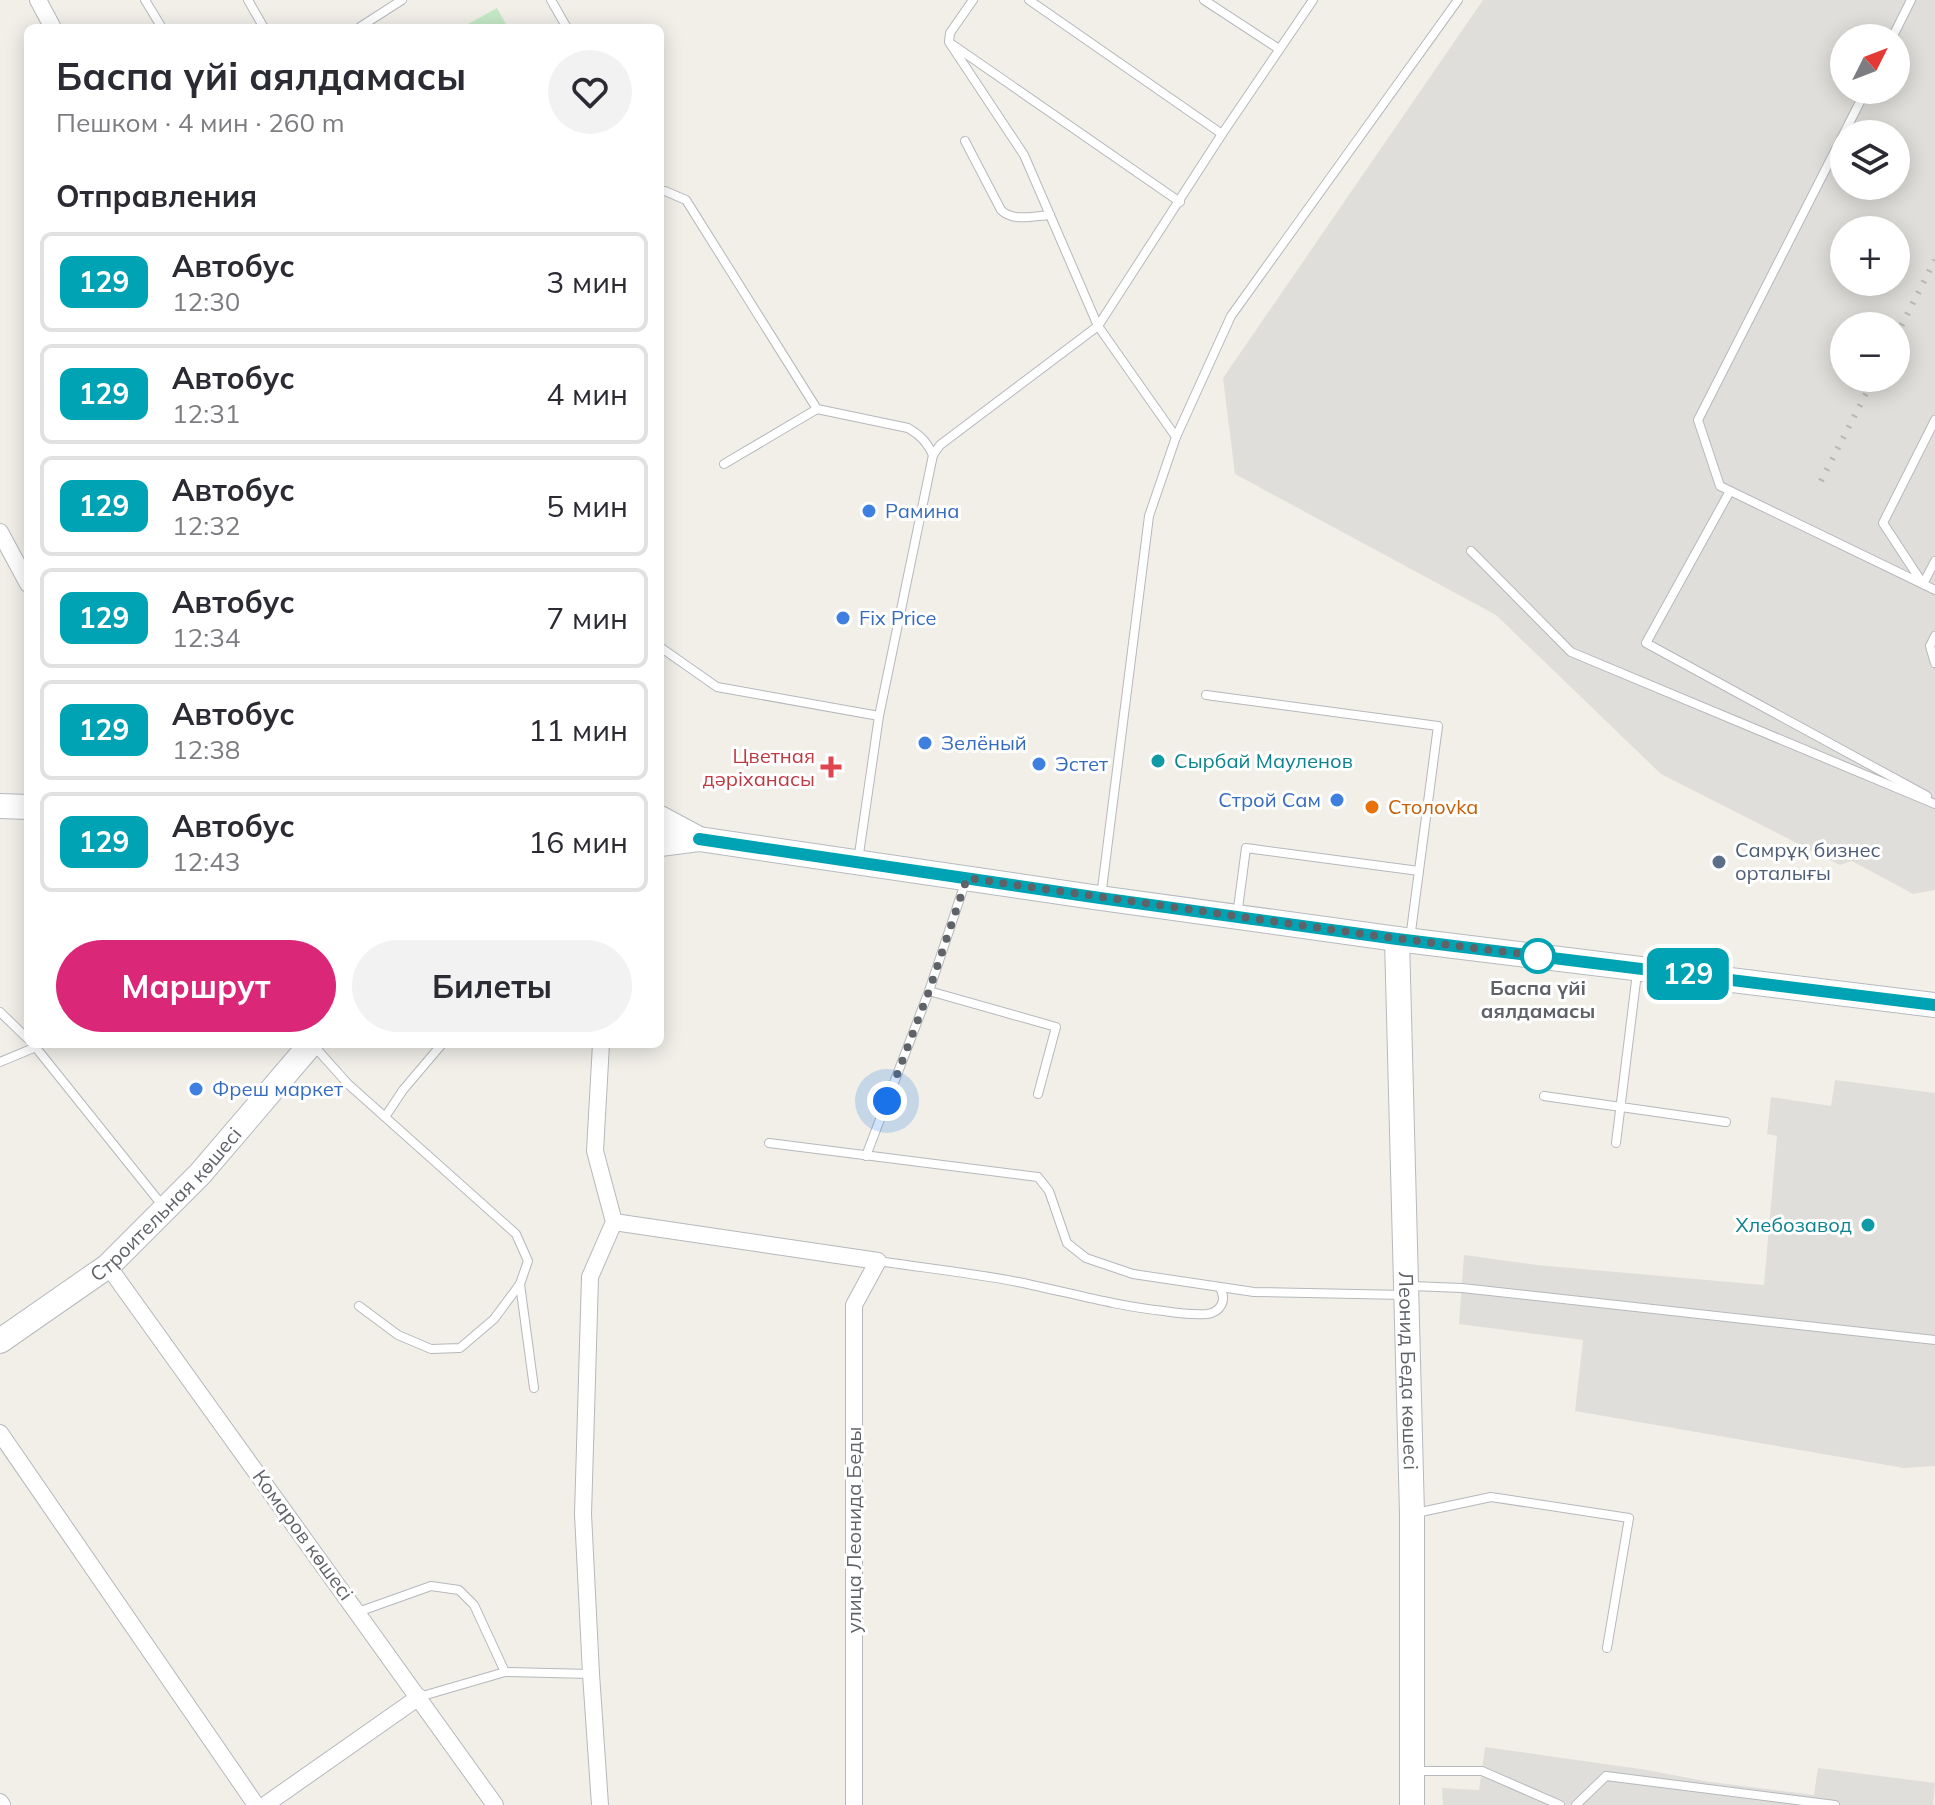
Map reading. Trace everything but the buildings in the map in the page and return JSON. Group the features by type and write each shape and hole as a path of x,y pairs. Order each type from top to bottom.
{"main road":[{"path":"0,806 24,807"},
{"path":"664,820 699,839"},
{"path":"664,843 699,839 1404,939 1934,1000"},
{"name":"Леонид Беда көшесі","path":"1404,939 1406,1290 1412,1514 1412,1805"},
{"name":"Строительная көшесі","path":"0,1341 108,1266 200,1174 309,1048"}],"street":[{"path":"38,0 51,24"},
{"path":"0,532 24,577"},
{"path":"600,1805 583,1514 590,1277 614,1222 595,1151 601,1048"},
{"path":"614,1222 878,1261"},
{"name":"улица Леонида Беды","path":"854,1805 854,1305 878,1261"},
{"name":"Комаров көшесі","path":"108,1266 495,1805"},
{"path":"0,1433 256,1805"},
{"path":"265,1805 419,1697"}],"lane":[{"path":"145,0 160,24"},
{"path":"248,0 262,24"},
{"path":"366,24 402,0"},
{"path":"551,0 565,24"},
{"path":"973,0 950,33 949,42 1024,155 1098,326 1176,437"},
{"path":"1029,0 1222,134"},
{"path":"1204,0 1279,49"},
{"path":"858,862 879,716 933,455 947,438 1098,326 1313,0"},
{"path":"1100,898 1149,516 1176,437 1231,316 1458,0"},
{"path":"1899,24 1911,0"},
{"path":"949,42 1180,202"},
{"path":"1859,104 1698,420 1720,486 1935,590"},
{"path":"965,141 1006,215 1050,215"},
{"path":"664,189 686,200 817,409"},
{"path":"724,464 817,409 908,428 921,436 933,455"},
{"path":"1923,584 1883,523 1935,420"},
{"path":"1730,491 1646,643 1935,802"},
{"path":"1471,551 1571,652 1935,802"},
{"path":"1923,584 1935,561"},
{"path":"1935,636 1930,646 1935,663"},
{"path":"664,650 717,687 879,716"},
{"path":"1206,695 1438,726 1419,871 1404,939"},
{"path":"1237,916 1246,848 1419,871"},
{"path":"866,1156 929,991 967,878"},
{"path":"1616,1143 1638,968"},
{"path":"929,991 1056,1027 1038,1094"},
{"path":"0,1012 24,1035"},
{"path":"0,1062 28,1048"},
{"path":"36,1048 165,1209"},
{"path":"316,1048 348,1084 516,1234 528,1261 520,1284 494,1319 460,1348 431,1349 398,1335 359,1306"},
{"path":"385,1117 439,1048"},
{"path":"1544,1096 1726,1122"},
{"path":"769,1143 1038,1177 1049,1191 1067,1243 1086,1258 1133,1274 1254,1292 1478,1289 1935,1340"},
{"path":"878,1261 1015,1282 1135,1308 1181,1313 1209,1314 1219,1309 1224,1302 1220,1288"},
{"path":"520,1284 534,1388"},
{"path":"1412,1514 1491,1497 1629,1518 1607,1648"},
{"path":"358,1612 431,1586 459,1590 474,1605 505,1672"},
{"path":"419,1697 505,1672 591,1674"},
{"path":"1413,1771 1482,1771 1560,1805"},
{"path":"1576,1805 1606,1776 1835,1805"}],"shaded area":[{"path":"1483,0 1935,0 1935,890 1913,894 1852,861 1840,865 1661,774 1496,615 1235,474 1223,378"},
{"path":"1835,1080 1935,1093 1935,1466 1904,1468 1575,1411 1583,1340 1459,1324 1464,1255 1537,1265 1764,1285 1777,1136 1767,1134 1771,1097 1831,1106"},
{"path":"1485,1747 1814,1795 1818,1768 1935,1783 1933,1805 1443,1805 1442,1788 1479,1790"}],"green space":[{"path":"497,8 506,24 468,24"}],"railway":[{"path":"1908,312 1935,260"},
{"path":"1821,481 1867,392"}],"bus line":[{"name":"129","path":"699,839 1397,939 1935,1005"}],"place":[{"name":"Рамина","path":"869,511"},
{"name":"Fix Price","path":"843,618"},
{"name":"Зелёный","path":"925,743"},
{"name":"Сырбай Мауленов","path":"1158,761"},
{"name":"Эстет","path":"1039,764"},
{"name":"Цветная дәріханасы","path":"831,767"},
{"name":"Строй Сам","path":"1337,800"},
{"name":"Столоvka","path":"1372,807"},
{"name":"Самрұқ бизнес орталығы","path":"1719,862"},
{"name":"Баспа үйі аялдамасы","path":"1538,956"},
{"name":"Фреш маркет","path":"196,1089"},
{"name":"Хлебозавод","path":"1868,1225"}],"route":[{"path":"887,1101 967,878 1538,956"}]}
